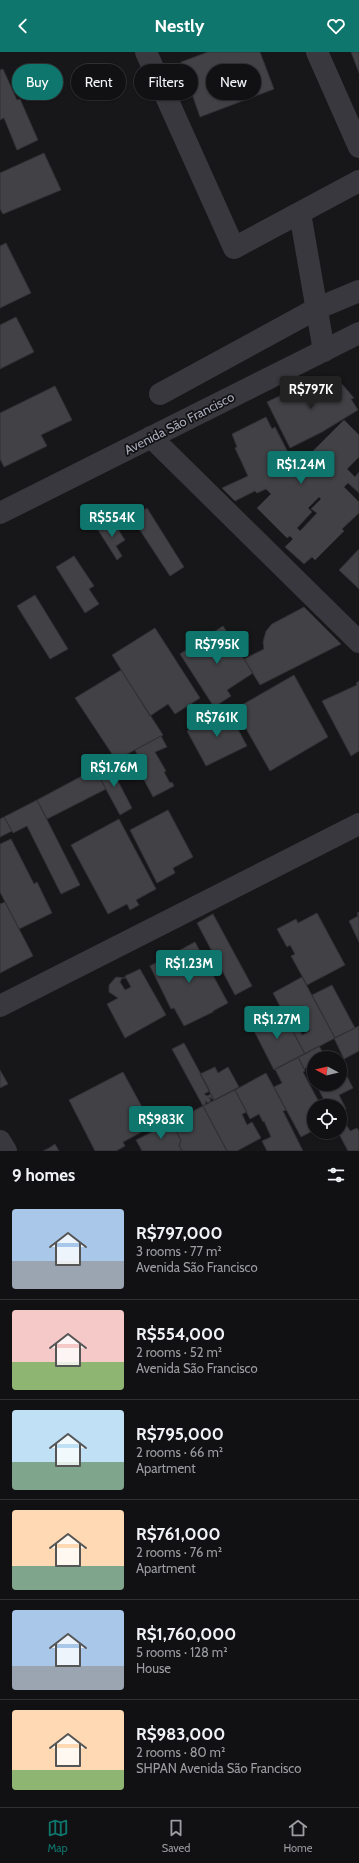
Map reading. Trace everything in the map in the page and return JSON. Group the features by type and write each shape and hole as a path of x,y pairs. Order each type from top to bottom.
{"street":[{"path":"146,52 234,248 359,181"},
{"path":"318,52 359,147"},
{"path":"300,213 324,351"},
{"path":"160,394 316,309 359,292"},
{"name":"Avenida São Francisco","path":"1,510 359,333"},
{"path":"151,436 359,642"},
{"path":"0,1006 359,824"},
{"path":"0,1140 6,1151"}],"building":[{"path":"208,52 260,52 274,89 261,94 261,64 206,64 206,100 245,100 200,117 194,100 198,100 198,64 182,64 181,62"},
{"path":"351,52 359,52 359,73 353,57"},
{"path":"3,69 12,89 12,100 20,100 38,140 17,150 4,118 0,120 0,70"},
{"path":"44,153 61,190 3,214 0,209 0,173"},
{"path":"6,243 31,293 0,308 0,246"},
{"path":"16,317 34,352 0,369 0,325"},
{"path":"331,376 337,387 342,384 354,398 351,399 358,410 322,432 290,448 267,402 296,388 298,392"},
{"path":"55,386 72,420 41,435 47,446 4,467 0,459 0,413"},
{"path":"266,417 272,429 275,427 296,468 344,420 359,435 359,457 347,469 355,477 359,472 359,493 348,483 344,487 359,502 359,513 342,529 344,531 315,560 312,557 304,564 285,547 293,539 290,536 287,538 257,508 271,494 266,489 257,493 255,491 235,501 222,488 248,476 235,448 237,447 232,434","holes":["319,497 321,499 311,509 317,513 300,531 297,528 312,512 308,508"]},
{"path":"147,508 184,567 170,576 132,518"},
{"path":"113,522 125,540 116,546 122,556 117,560 98,530"},
{"path":"359,549 359,589 339,570"},
{"path":"74,556 94,586 89,589 99,604 85,613 56,567"},
{"path":"35,595 68,649 50,659 17,606"},
{"path":"304,607 341,644 260,685 244,659 264,649 263,642 266,631 272,624"},
{"path":"223,626 253,673 227,690 231,696 214,707 180,654"},
{"path":"155,628 200,698 175,714 168,704 150,716 112,655"},
{"path":"121,670 163,735 116,760 75,698"},
{"path":"294,675 328,737 270,771 235,709"},
{"path":"359,681 359,751 351,756 322,701 357,685 356,683"},
{"path":"227,709 247,746 206,766 187,731"},
{"path":"161,736 167,747 155,752 166,771 164,772 170,783 172,782 174,786 153,797 132,757 137,754 135,750"},
{"path":"108,762 132,808 120,815 95,769"},
{"path":"95,769 106,789 47,819 37,800"},
{"path":"37,800 80,885 61,894 27,826 13,833 4,817"},
{"path":"168,810 193,857 173,868 175,873 157,883 130,830"},
{"path":"4,817 12,831 0,837 0,819"},
{"path":"119,819 156,889 136,900 139,905 130,910 127,904 108,914 71,845"},
{"path":"11,839 34,884 37,882 52,913 19,929 0,892 0,844"},
{"path":"5,902 33,956 0,973 0,904"},
{"path":"359,912 359,942 349,921 358,916 357,913"},
{"path":"317,913 345,965 307,985 291,956 295,954 290,945 287,947 277,929 296,919 298,923"},
{"path":"213,914 252,986 235,995 197,923"},
{"path":"195,942 228,1003 184,1026 174,1008 171,1009 150,966"},
{"path":"140,969 166,1015 125,1038 107,1004 118,998 109,992 109,985 116,977 126,978 125,976","holes":["122,978 126,978 131,987 125,990 120,982"]},
{"path":"302,977 335,1038 311,1051 307,1051 305,1054 273,993","holes":["305,1022 310,1031 302,1035 298,1026"]},
{"path":"332,985 355,1028 335,1038 312,995"},
{"path":"282,1012 305,1054 274,1070 249,1021 261,1014 265,1021"},
{"path":"359,1026 359,1051 347,1057 347,1051 340,1051 334,1038"},
{"path":"184,1043 210,1091 204,1094 207,1096 211,1094 214,1100 209,1097 211,1101 208,1103 205,1101 206,1104 203,1106 172,1049"},
{"path":"319,1046 322,1051 309,1051"},
{"path":"307,1052 307,1068 304,1069 298,1057"},
{"path":"298,1057 305,1071 303,1072 307,1080 307,1091 313,1091 317,1099 307,1099 307,1134 301,1137 274,1087 282,1083 275,1069"},
{"path":"215,1067 218,1073 228,1067 239,1087 214,1100 200,1074"},
{"path":"0,1070 8,1084 0,1088"},
{"path":"123,1072 142,1107 137,1110 147,1129 123,1142 125,1146 116,1151 95,1151 69,1100"},
{"path":"266,1073 286,1110 283,1111 303,1151 267,1151 262,1141 271,1137 264,1121 263,1122 259,1114 250,1119 235,1090"},
{"path":"347,1076 353,1088 347,1091"},
{"path":"235,1090 247,1112 242,1114 247,1125 252,1122 261,1138 237,1151 227,1151 203,1106"},
{"path":"320,1091 347,1091 339,1095 341,1099 324,1099"},
{"path":"203,1106 227,1151 182,1151 179,1145 181,1141 172,1122"},
{"path":"172,1122 181,1141 179,1145 182,1151 142,1151 136,1140"},
{"path":"347,1126 350,1131 357,1128 359,1131 359,1151 348,1151 342,1139 347,1139"},
{"path":"55,1144 59,1151 43,1151 49,1148"}]}
